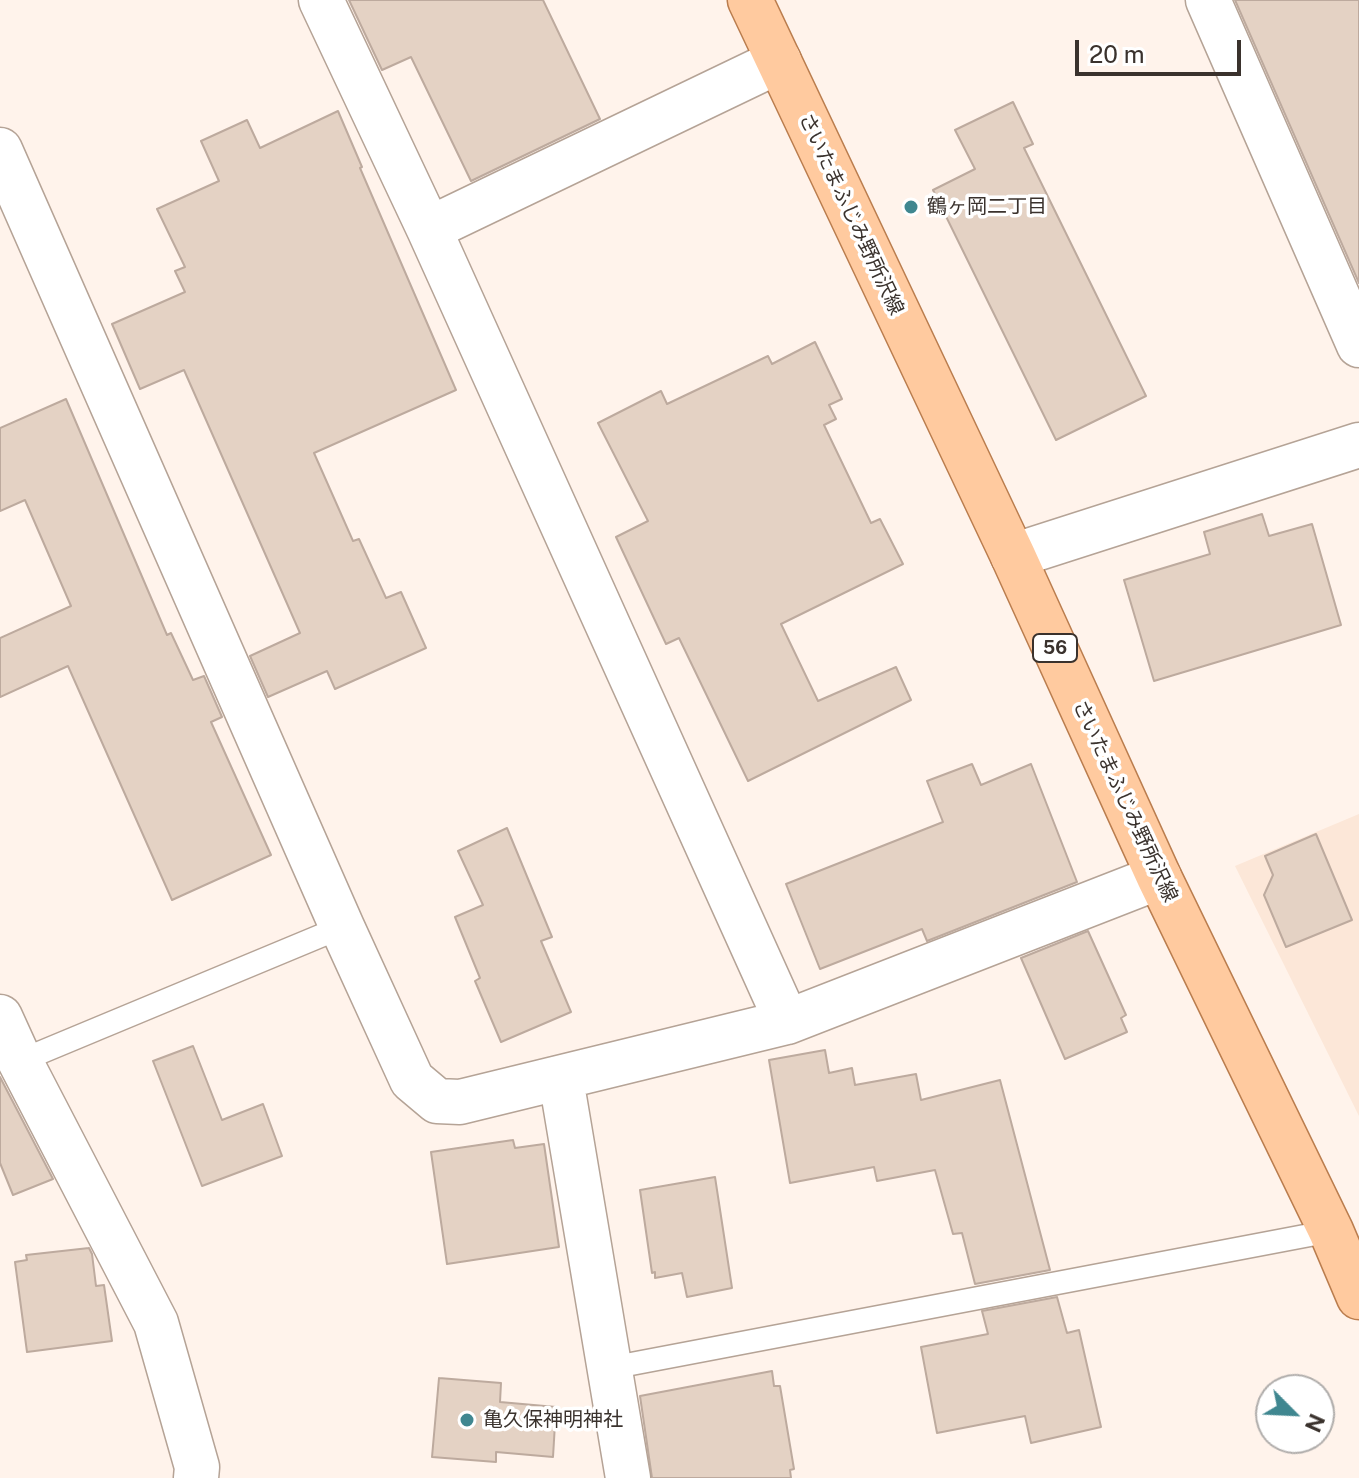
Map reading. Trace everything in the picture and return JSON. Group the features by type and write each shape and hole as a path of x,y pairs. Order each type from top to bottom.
{"main road":[{"name":"さいたまふじみ野所沢線","path":"750,0 1013,556 1159,877 1331,1231 1359,1297"}],"street":[{"path":"321,0 429,229 787,1022"},
{"path":"1208,0 1359,345"},
{"path":"429,229 779,61"},
{"path":"0,150 412,1080 437,1101 460,1102 787,1022 1159,877"},
{"path":"1013,556 1359,445"},
{"path":"0,1017 156,1323 197,1467 196,1478"},
{"path":"561,1079 628,1478"}],"lane":[{"path":"20,1061 342,927"},
{"path":"610,1368 1331,1231"}],"shaded area":[{"path":"1359,814 1359,1116 1235,866"}],"building":[{"path":"349,0 543,0 600,119 471,181 411,57 382,70"},
{"path":"1235,0 1359,0 1359,283"},
{"path":"1013,102 1033,144 1024,148 1146,396 1056,440 933,190 975,169 955,130"},
{"path":"338,111 456,390 314,453 353,541 359,539 386,598 401,592 426,648 335,689 327,671 268,697 250,656 300,633 184,370 140,389 112,324 185,292 175,271 185,267 157,209 219,181 201,141 247,120 260,148"},
{"path":"815,342 842,399 829,405 836,419 824,425 871,523 880,519 903,564 781,624 818,701 896,667 911,700 748,781 679,638 666,644 616,537 648,521 598,423 661,391 667,404 768,356 772,364"},
{"path":"66,399 167,635 171,633 193,680 204,676 222,717 211,722 271,855 172,900 68,666 0,697 0,638 71,606 25,500 0,511 0,428"},
{"path":"1262,514 1269,536 1312,524 1341,625 1154,681 1124,580 1210,554 1204,532"},
{"path":"972,764 981,785 1031,764 1077,882 927,941 922,929 820,969 786,884 943,822 927,781"},
{"path":"507,828 552,937 541,941 571,1012 501,1042 475,981 480,978 455,917 483,905 458,851"},
{"path":"1316,834 1352,920 1286,947 1264,895 1273,875 1265,856"},
{"path":"1088,931 1126,1015 1121,1018 1127,1032 1065,1059 1021,958"},
{"path":"193,1046 222,1120 263,1104 282,1156 202,1186 153,1061"},
{"path":"825,1050 829,1073 852,1068 855,1085 916,1074 921,1100 1000,1080 1050,1270 975,1284 962,1233 953,1234 935,1170 877,1181 874,1167 790,1183 769,1060"},
{"path":"0,1077 53,1179 13,1195 0,1163"},
{"path":"513,1140 515,1148 544,1144 559,1247 447,1264 431,1152"},
{"path":"715,1177 732,1288 687,1297 682,1273 655,1278 655,1272 652,1273 640,1190"},
{"path":"89,1248 96,1286 104,1285 112,1341 27,1352 15,1262 27,1260 26,1255"},
{"path":"1057,1297 1067,1333 1079,1330 1101,1427 1031,1443 1025,1416 937,1433 921,1347 988,1334 982,1311"},
{"path":"772,1371 774,1386 780,1386 794,1469 790,1470 791,1478 652,1478 640,1396"},
{"name":"亀久保神明神社","path":"439,1378 501,1383 500,1402 556,1407 553,1457 496,1452 496,1462 432,1457"}],"place":[{"name":"鶴ヶ岡二丁目","path":"911,207"},
{"name":"亀久保神明神社","path":"467,1420"}]}
